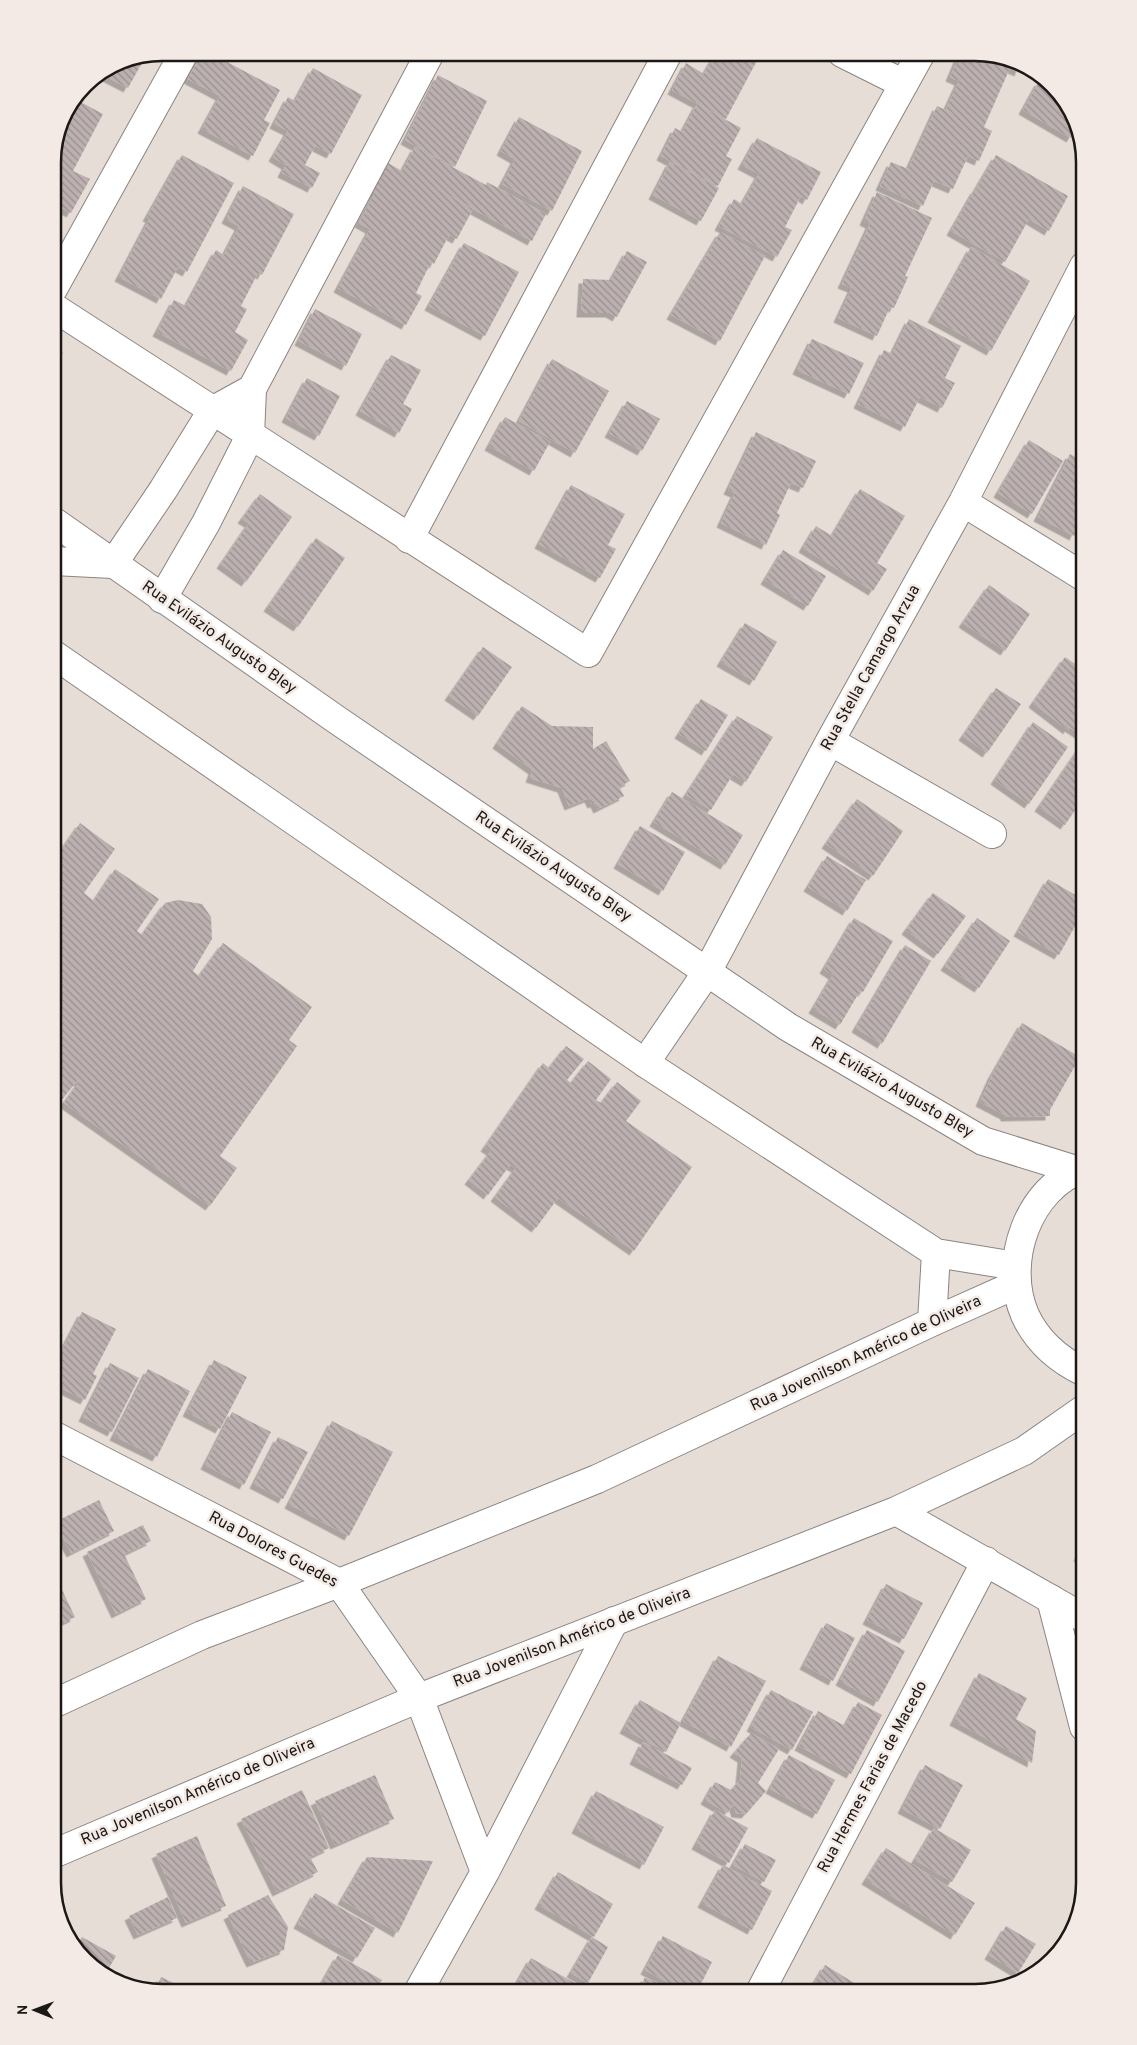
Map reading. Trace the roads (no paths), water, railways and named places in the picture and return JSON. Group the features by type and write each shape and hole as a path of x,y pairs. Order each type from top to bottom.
{"street":[{"path":"61,274 179,61"},
{"path":"162,599 206,523 250,436 252,389 426,61"},
{"path":"409,539 664,61"},
{"path":"858,61 904,84"},
{"path":"61,312 588,653 917,61"},
{"name":"Rua Stella Camargo Arzua","path":"645,1063 707,972 830,741 963,502 1076,284"},
{"path":"61,561 113,564 163,490 212,411 252,389"},
{"path":"963,502 1076,572"},
{"name":"Rua Evilázio Augusto Bley","path":"61,527 162,599 788,1027 983,1141 1076,1168"},
{"path":"61,660 645,1063 936,1253 1017,1275"},
{"path":"830,741 992,834"},
{"path":"1076,1172 1052,1187 1033,1210 1022,1237 1017,1275 1025,1314 1042,1341 1065,1363 1076,1368"},
{"path":"932,1322 936,1253"},
{"name":"Rua Jovenilson Américo de Oliveira","path":"61,1700 202,1635 339,1583 597,1479 932,1322 1017,1275"},
{"name":"Rua Jovenilson Américo de Oliveira","path":"61,1850 419,1698 896,1511 1024,1450 1076,1414"},
{"name":"Rua Dolores Guedes","path":"61,1440 339,1583 419,1698 485,1872"},
{"path":"896,1511 1076,1613"},
{"name":"Rua Hermes Farias de Macedo","path":"764,1984 986,1561"},
{"path":"1051,1599 1076,1696"},
{"path":"422,1984 485,1872 614,1621"}]}
